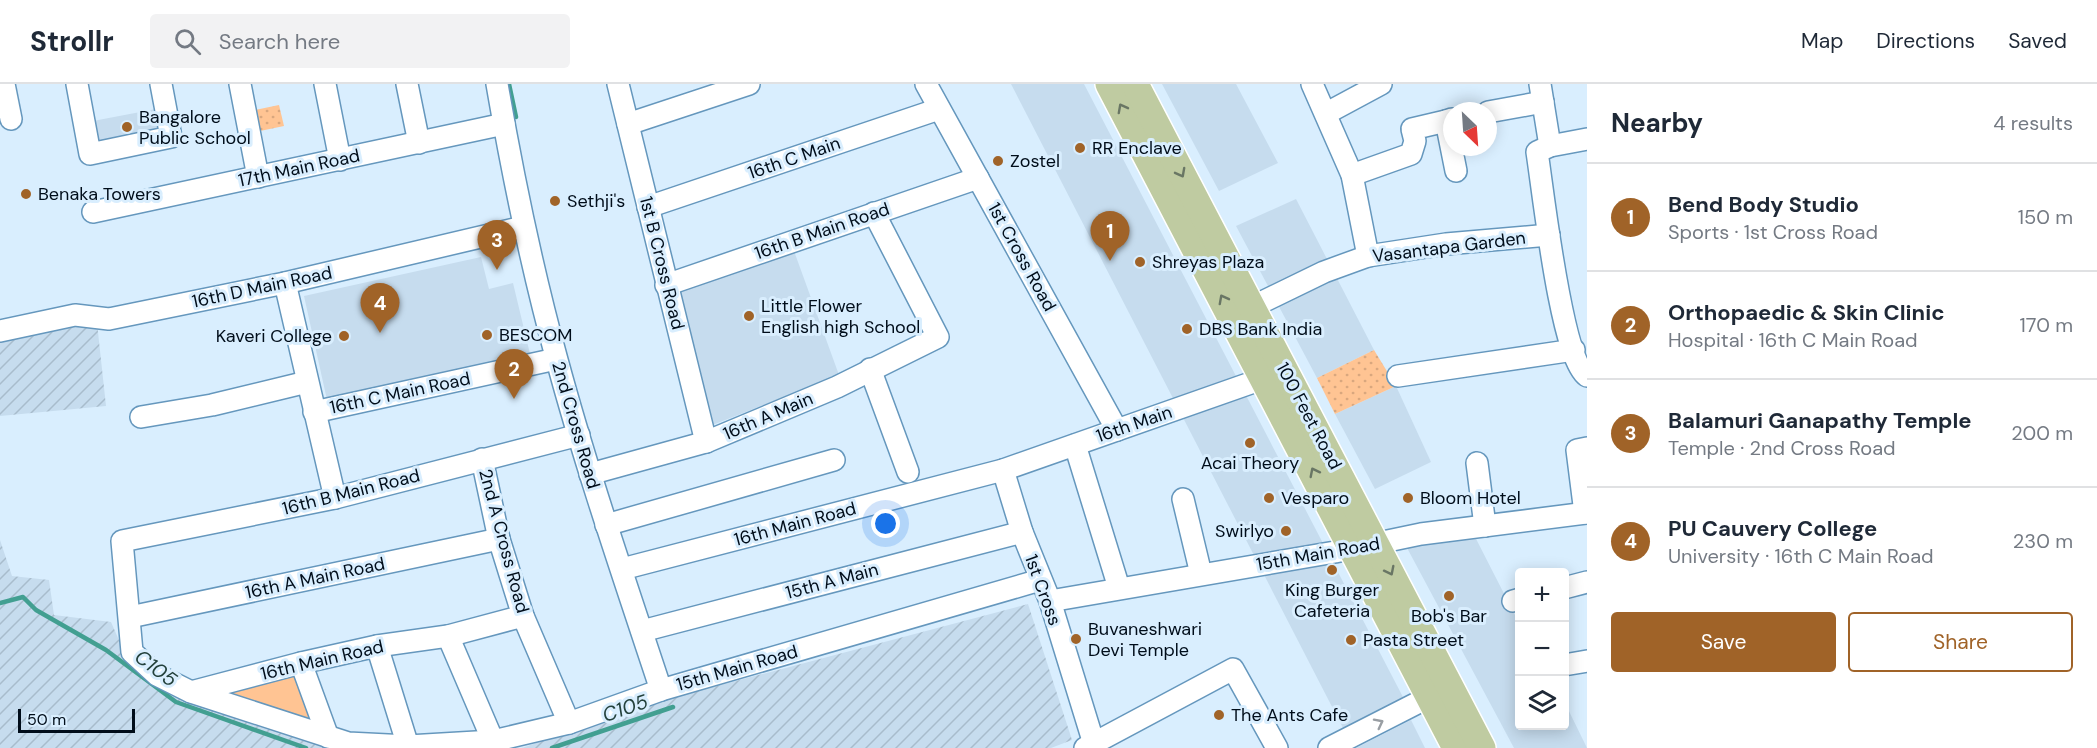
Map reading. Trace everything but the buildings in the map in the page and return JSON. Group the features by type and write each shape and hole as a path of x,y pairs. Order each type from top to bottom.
{"main road":[{"name":"100 Feet Road","path":"1109,84 1265,378 1482,748"},
{"name":"100 Feet Road","path":"1135,84 1252,307 1364,545 1429,697 1456,748"}],"street":[{"path":"4,84 11,119"},
{"path":"77,84 90,153 171,137 161,84"},
{"path":"240,84 258,177"},
{"path":"325,84 340,160"},
{"path":"407,84 419,143"},
{"name":"2nd Cross Road","path":"497,84 524,227 556,359 606,525 662,690"},
{"name":"1st B Cross Road","path":"618,84 706,442"},
{"path":"628,124 749,84"},
{"name":"1st Cross Road","path":"926,84 1117,430"},
{"path":"1312,84 1327,113 1352,175 1368,256"},
{"path":"1327,113 1381,84"},
{"path":"1497,109 1542,93 1550,146"},
{"name":"16th C Main","path":"648,207 939,109"},
{"path":"1352,175 1411,154 1415,141 1412,129 1443,121"},
{"name":"17th Main Road","path":"93,212 504,124"},
{"path":"1587,139 1550,146 1537,152 1562,308 1574,350 1587,376"},
{"path":"1454,156 1456,171"},
{"name":"16th B Main Road","path":"666,285 978,178"},
{"name":"16th A Main","path":"590,474 706,442 837,387 938,337 874,213"},
{"name":"16th D Main Road","path":"0,331 75,315 109,319 285,283 524,227"},
{"name":"Vasantapa Garden","path":"1252,307 1324,272 1368,256 1446,244 1549,235"},
{"path":"285,283 334,498"},
{"path":"1398,376 1574,350"},
{"name":"16th C Main Road","path":"314,412 556,359"},
{"path":"870,369 908,472"},
{"name":"16th Main","path":"1003,470 1265,378"},
{"name":"16th C Main Road","path":"141,417 212,405 307,382"},
{"name":"16th B Main Road","path":"122,541 334,498 579,435"},
{"path":"1075,445 1119,588"},
{"path":"1586,513 1584,482 1577,450 1587,447"},
{"name":"2nd A Cross Road","path":"482,459 499,540 523,616 569,723"},
{"path":"606,525 834,460"},
{"path":"1477,464 1485,526"},
{"name":"1st Cross","path":"1003,470 1022,532 1050,601 1090,746"},
{"name":"16th Main Road","path":"622,569 1003,470"},
{"path":"1183,499 1201,574"},
{"name":"15th Main Road","path":"1050,601 1364,545 1586,513"},
{"name":"15th A Main","path":"642,631 1022,532"},
{"name":"16th A Main Road","path":"130,617 499,540"},
{"name":"15th Main Road","path":"122,541 132,652 157,675 191,692 328,738 348,743 408,746 493,741 569,723 662,690 1040,580"},
{"path":"1569,587 1587,582"},
{"name":"16th Main Road","path":"191,692 301,663 377,646 448,636 523,616"},
{"path":"448,636 493,741"},
{"path":"377,646 408,746"},
{"path":"1569,664 1587,661"},
{"path":"301,663 328,738"},
{"path":"1090,746 1233,669 1277,748"},
{"path":"1329,748 1429,697"}],"shaded area":[{"path":"1011,84 1084,84 1404,699 1344,730"},
{"path":"1162,84 1236,84 1278,163 1219,191"},
{"path":"279,105 284,126 260,131 255,110"},
{"name":"Bangalore Public School","path":"156,109 161,132 97,145 93,121"},
{"path":"1296,199 1374,350 1317,378 1236,226"},
{"name":"Little Flower English high School","path":"794,251 839,375 710,426 674,292"},
{"path":"481,257 489,289 513,283 530,354 327,400 304,296"},
{"path":"76,321 97,323 106,406 0,416 0,338"},
{"path":"1374,350 1396,386 1335,414 1317,378"},
{"path":"1396,386 1431,462 1375,489 1335,414"},
{"path":"1471,529 1515,615 1515,730 1569,730 1569,711 1587,748 1514,748 1406,546"},
{"path":"0,540 12,576 49,580 54,615 111,622 125,654 344,748 0,748"},
{"path":"1028,604 1072,740 1051,748 522,748 645,705"},
{"path":"297,667 318,727 202,688"},
{"path":"1411,720 1425,748 1356,748"}],"waterway":[{"name":"C105","path":"509,84 516,117"},
{"name":"C105","path":"0,603 23,597 36,610 106,650 176,702 306,748"},
{"name":"C105","path":"552,748 673,707"}],"place":[{"name":"Bangalore Public School","path":"127,127"},
{"name":"RR Enclave","path":"1080,148"},
{"name":"Zostel","path":"998,161"},
{"name":"Benaka Towers","path":"26,194"},
{"name":"Sethji's","path":"555,201"},
{"name":"Bend Body Studio","path":"1110,261"},
{"name":"Shreyas Plaza","path":"1140,262"},
{"name":"Balamuri Ganapathy Temple","path":"497,270"},
{"name":"Little Flower English high School","path":"749,316"},
{"name":"DBS Bank India","path":"1187,329"},
{"name":"PU Cauvery College","path":"380,333"},
{"name":"BESCOM","path":"487,335"},
{"name":"Kaveri College","path":"344,336"},
{"name":"Orthopaedic & Skin Clinic","path":"514,399"},
{"name":"Acai Theory","path":"1250,443"},
{"name":"Vesparo","path":"1269,498"},
{"name":"Bloom Hotel","path":"1408,498"},
{"name":"Swirlyo","path":"1286,531"},
{"name":"King Burger Cafeteria","path":"1332,570"},
{"name":"Bob's Bar","path":"1449,596"},
{"name":"Buvaneshwari Devi Temple","path":"1076,639"},
{"name":"Pasta Street","path":"1351,640"},
{"name":"The Ants Cafe","path":"1219,715"}]}
